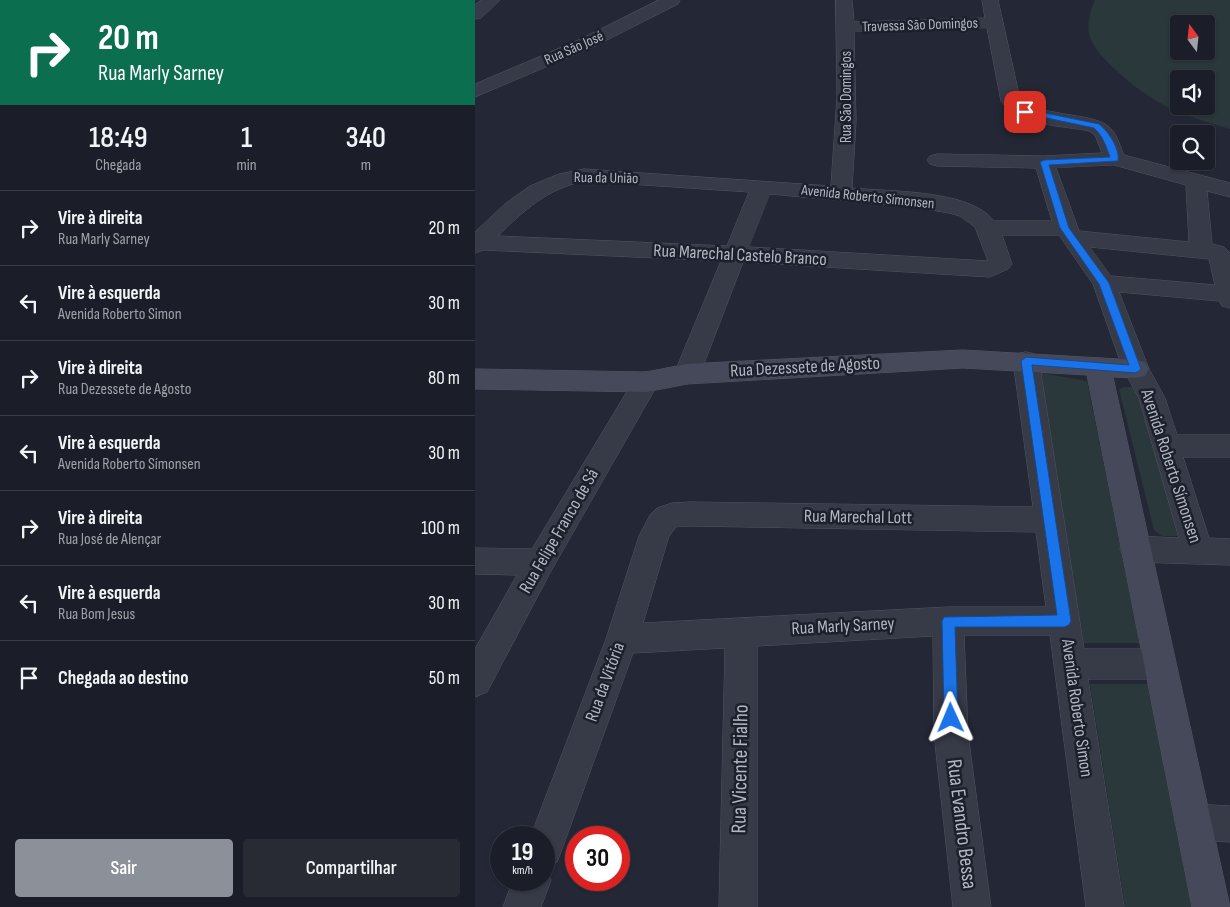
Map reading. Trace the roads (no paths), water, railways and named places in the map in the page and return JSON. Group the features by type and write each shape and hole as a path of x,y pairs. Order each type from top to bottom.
{"street":[{"path":"475,14 492,0"},
{"name":"Rua São José","path":"475,91 587,44 671,0"},
{"name":"Rua São Domingos","path":"841,194 846,156 847,110 844,0"},
{"path":"990,0 1011,101 1017,107 1035,115 1096,126 1104,132 1115,160"},
{"name":"Travessa São Domingos","path":"845,27 994,23"},
{"path":"937,160 1044,162 1115,160 1230,190"},
{"name":"Avenida Roberto Símonsen","path":"1044,162 1069,233 1104,283 1136,369 1152,398 1198,551 1135,548"},
{"name":"Rua da União","path":"477,244 529,194 545,185 564,178 584,175 762,186"},
{"path":"1196,181 1201,250"},
{"path":"687,374 762,186"},
{"name":"Avenida Roberto Símonsen","path":"762,186 943,204 976,216 989,228"},
{"path":"989,228 1069,233 1216,252 1221,257 1230,296 1104,283"},
{"name":"Rua Marechal Castelo Branco","path":"477,244 734,254 991,270 1000,264 989,228"},
{"name":"Rua Dezessete de Agosto","path":"475,378 645,382 687,374 901,361 1026,361 1136,369"},
{"name":"Avenida Roberto Simon","path":"1026,361 1105,907"},
{"path":"1098,366 1211,907"},
{"name":"Rua Felipe Franco de Sá","path":"475,681 645,382"},
{"path":"1167,446 1230,446"},
{"name":"Rua Marechal Lott","path":"666,517 674,514 691,514 1050,520"},
{"name":"Rua da Vitória","path":"553,826 622,639 654,536 659,523 666,517"},
{"path":"1198,551 1230,552"},
{"path":"475,561 541,562"},
{"name":"Rua Marly Sarney","path":"622,639 948,621 1064,621"},
{"name":"Rua Evandro Bessa","path":"948,621 951,734 973,907"},
{"name":"Rua Vicente Fialho","path":"738,907 741,631"},
{"path":"1070,664 1159,664"},
{"path":"1193,822 1230,824"},
{"path":"522,907 528,891"}]}
